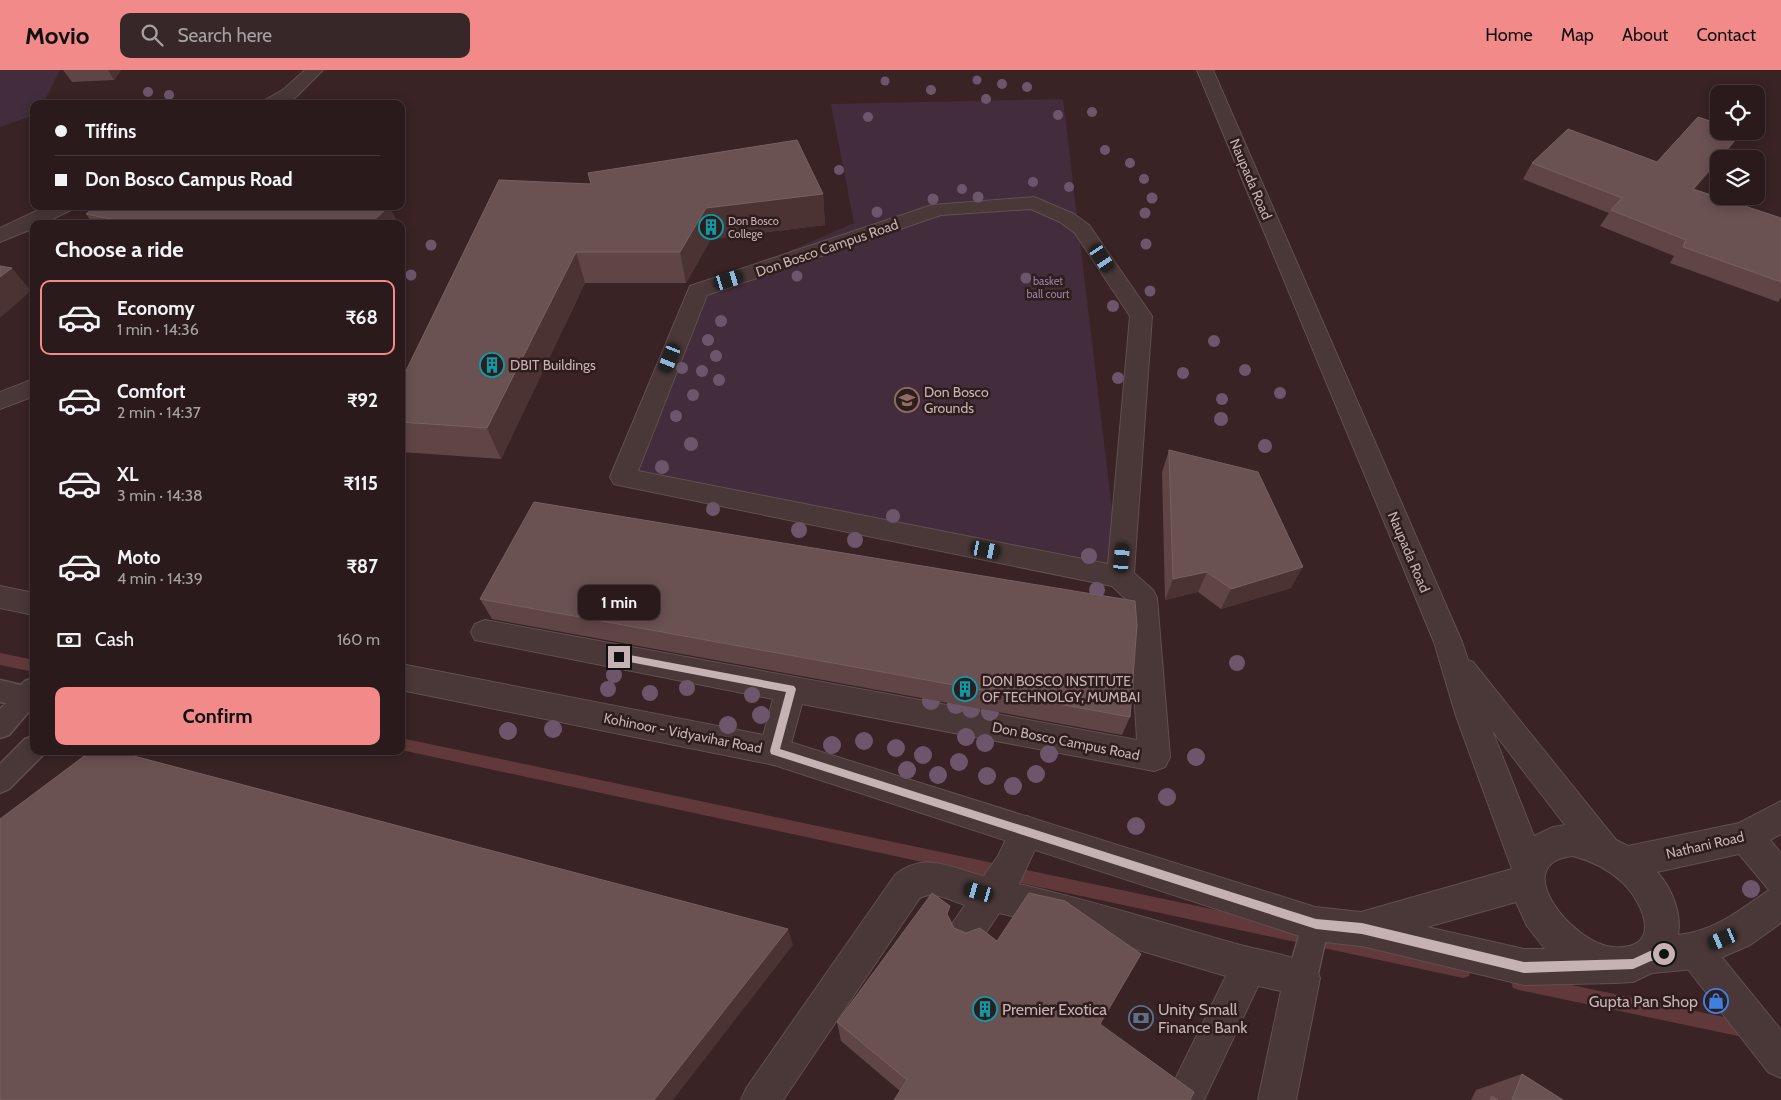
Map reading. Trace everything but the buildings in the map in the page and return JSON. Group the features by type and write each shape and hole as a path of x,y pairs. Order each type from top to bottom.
{"street":[{"path":"278,100 290,93 315,70"},
{"name":"Naupada Road","path":"1205,70 1448,642 1528,874"},
{"name":"Don Bosco Campus Road","path":"485,632 1154,757 1143,598 1120,577 622,478 698,290 939,209 1034,203 1067,218 1082,229 1141,316 1120,577"},
{"path":"34,220 55,210"},
{"path":"0,236 30,222"},
{"path":"0,401 30,389"},
{"path":"0,597 30,603"},
{"path":"1452,656 1551,784 1615,856 1643,880 1657,902 1663,922 1660,941 1650,956"},
{"name":"Kohinoor - Vidyavihar Road","path":"405,678 774,751 1316,924 1362,928"},
{"path":"774,751 791,689"},
{"name":"Nathani Road","path":"1615,856 1745,837 1781,816"},
{"path":"957,935 996,884 1027,832"},
{"path":"1745,837 1781,878"},
{"path":"1615,856 1585,843 1566,841 1550,845 1537,853 1528,874 1534,905 1555,936 1574,950 1594,960 1615,965"},
{"path":"1362,928 1528,874"},
{"path":"760,1100 907,887 916,879 932,878 996,884 1068,912 1250,965 1302,978 1277,1100"},
{"path":"1362,928 1524,968 1633,964 1650,956 1695,951 1738,933 1781,902"},
{"path":"1695,951 1781,1059"},
{"path":"1184,1100 1250,965"}],"lane":[{"path":"0,691 30,695"},
{"path":"0,726 30,696"},
{"path":"0,781 30,751"},
{"path":"1302,978 1316,924"}],"green space":[{"path":"0,70 60,70 45,100 30,100 30,116 0,127"},
{"name":"Don Bosco Grounds","path":"1063,99 1120,577 623,477 698,291 854,223 831,104"}],"waterway":[{"path":"0,659 30,665"},
{"path":"405,745 1463,970"},
{"path":"1519,982 1781,1037"}],"place":[{"name":"Don Bosco College","path":"711,227"},
{"name":"DBIT Buildings","path":"492,365"},
{"name":"Don Bosco Grounds","path":"907,400"},
{"name":"DON BOSCO INSTITUTE OF TECHNOLGY, MUMBAI","path":"965,689"},
{"name":"Gupta Pan Shop","path":"1716,1001"},
{"name":"Premier Exotica","path":"985,1009"},
{"name":"Unity Small Finance Bank","path":"1141,1018"}],"route":[{"path":"619,657 791,689 774,751 1316,924 1362,928 1524,968 1633,964 1650,956 1664,954"}],"park label":[{"name":"basket ball court","path":"1048,287"}]}
